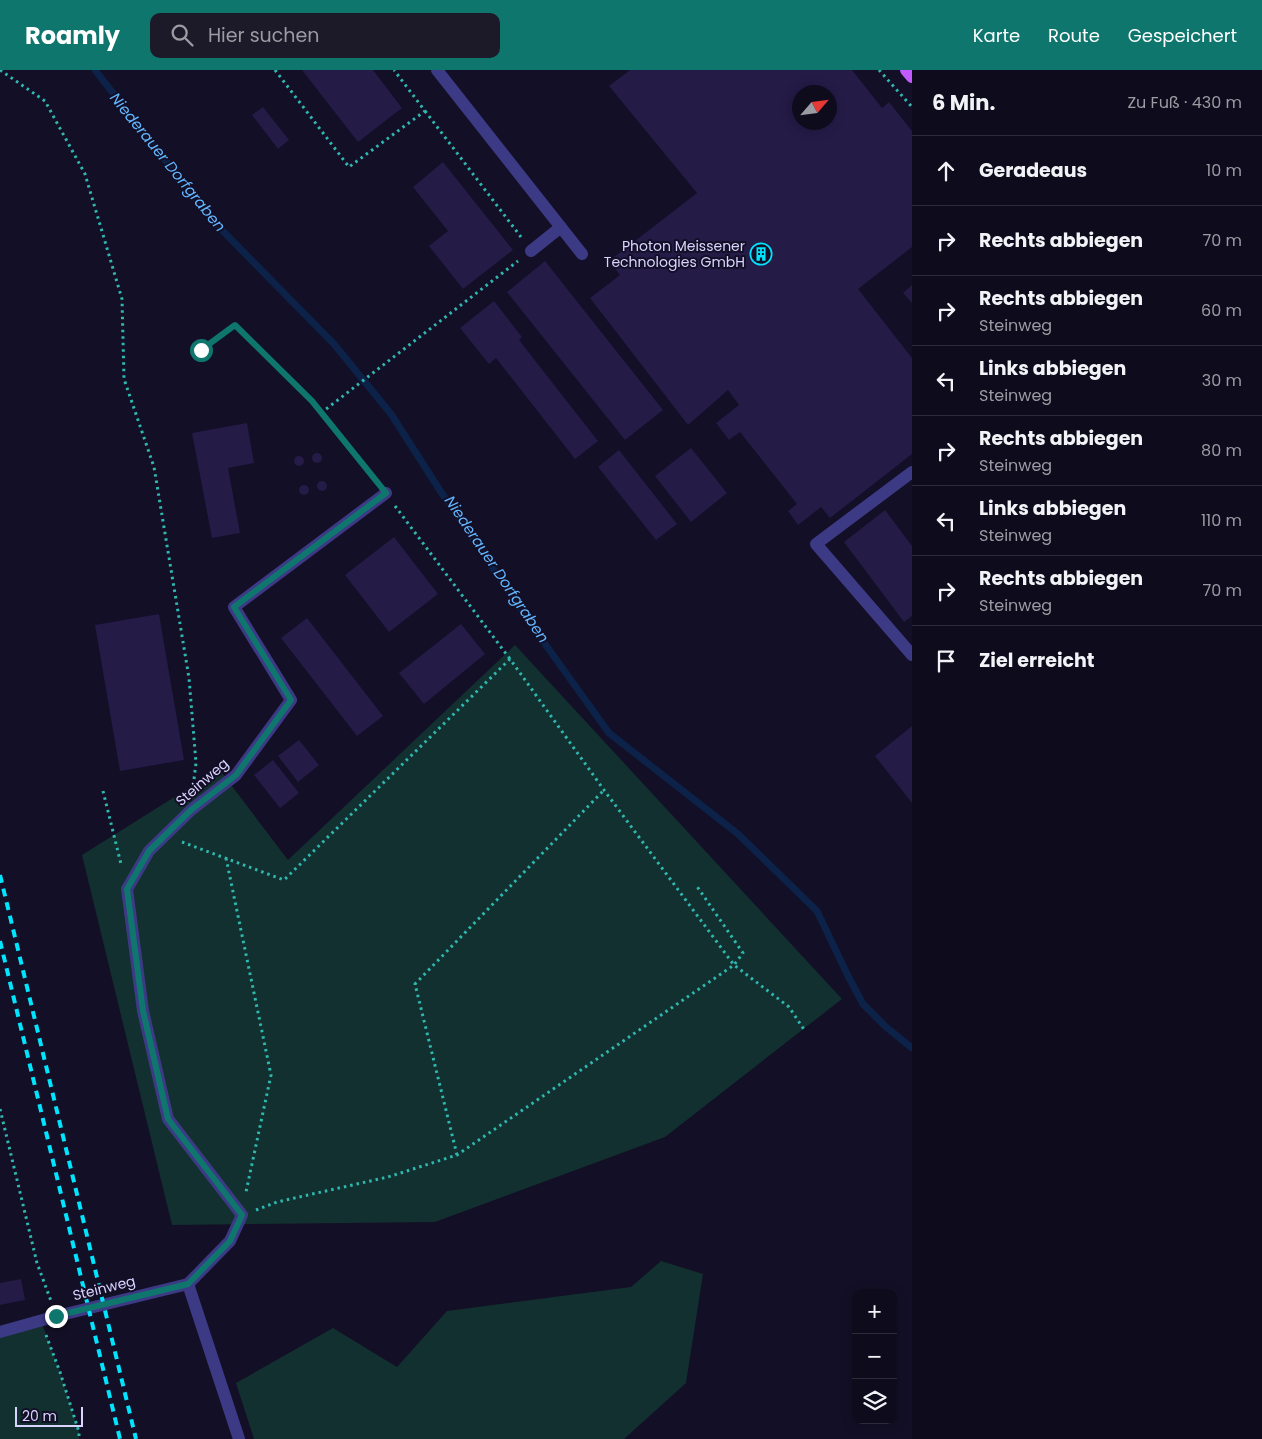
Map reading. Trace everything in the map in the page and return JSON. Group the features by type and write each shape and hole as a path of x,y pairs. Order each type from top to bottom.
{"main road":[{"path":"906,70 912,77"}],"street":[{"path":"438,70 582,254"},
{"path":"531,251 561,227"},
{"path":"912,472 816,544 912,655"},
{"name":"Steinweg","path":"127,889 149,851 191,810 236,775 291,700 234,607 386,493"},
{"path":"127,889 143,1011 168,1119 242,1215 230,1241 188,1284 239,1439"},
{"name":"Steinweg","path":"0,1332 56,1316 188,1284"}],"path":[{"path":"0,70 45,101 85,174 122,299 124,379 154,467 189,678 196,763 191,810"},
{"path":"275,70 349,166 425,111"},
{"path":"321,413 531,251 394,70"},
{"path":"879,70 912,107"},
{"path":"201,350 235,325 312,401 386,493 734,965 789,1007 805,1032"},
{"path":"164,835 284,880 510,659"},
{"path":"457,1155 415,984 604,790"},
{"path":"102,791 127,889"},
{"path":"226,858 271,1074 242,1215"},
{"path":"242,1215 277,1202 388,1177 457,1155 734,965 743,953 696,885"},
{"path":"0,1109 37,1263 56,1316"},
{"path":"41,1321 60,1372 79,1432 79,1439"}],"green space":[{"path":"515,645 842,999 665,1137 435,1222 172,1225 82,855 219,769 288,860"},
{"path":"661,1261 703,1274 686,1383 624,1439 254,1439 236,1383 333,1328 397,1367 447,1311 631,1287"},
{"path":"41,1321 60,1372 79,1432 79,1439 0,1439 0,1332"}],"building":[{"path":"302,70 373,70 402,108 358,142"},
{"path":"630,70 852,70 882,108 889,102 912,131 912,247 858,289 912,358 912,454 830,518 821,507 798,525 788,511 797,504 740,432 729,440 716,423 739,405 728,390 688,425 590,298 620,275 609,261 697,193 609,86"},
{"path":"263,107 289,140 278,149 252,115"},
{"path":"443,162 513,250 463,289 429,246 448,231 413,187"},
{"path":"545,261 663,410 625,440 507,292"},
{"path":"912,285 912,303 903,293"},
{"path":"494,301 522,337 519,340 598,441 575,459 496,358 489,364 460,328"},
{"path":"247,423 254,463 228,468 240,533 212,538 192,433"},
{"path":"691,448 727,493 691,522 655,476"},
{"path":"619,450 677,524 656,540 598,467"},
{"path":"315,453 319,453 322,458 319,463 315,463 312,460 312,456"},
{"path":"299,456 304,461 299,466 294,461"},
{"path":"322,481 327,486 322,491 317,486"},
{"path":"304,485 309,490 304,495 299,490"},
{"path":"885,510 912,546 912,616 904,622 844,542"},
{"path":"394,537 438,594 389,632 345,575"},
{"path":"159,614 184,760 120,771 95,625"},
{"path":"307,618 383,716 357,736 281,638"},
{"path":"461,624 485,654 424,704 399,673"},
{"path":"912,726 912,803 875,756"},
{"path":"299,740 319,765 298,782 278,756"},
{"path":"273,760 299,793 280,808 254,775"},
{"path":"21,1279 25,1300 0,1305 0,1283"}],"waterway":[{"name":"Niederauer Dorfgraben","path":"95,70 212,220 334,344 391,414 441,492 530,623 609,733 738,834 817,911 863,1004 886,1027 912,1048"}],"railway":[{"path":"0,875 136,1439"},
{"path":"0,941 120,1439"}],"place":[{"name":"Photon Meissener Technologies GmbH","path":"761,254"}],"route":[{"path":"56,1316 188,1284 230,1241 242,1215 168,1119 143,1011 127,889 149,851 191,810 236,775 291,700 234,607 386,493 312,401 235,325 201,350"}]}
